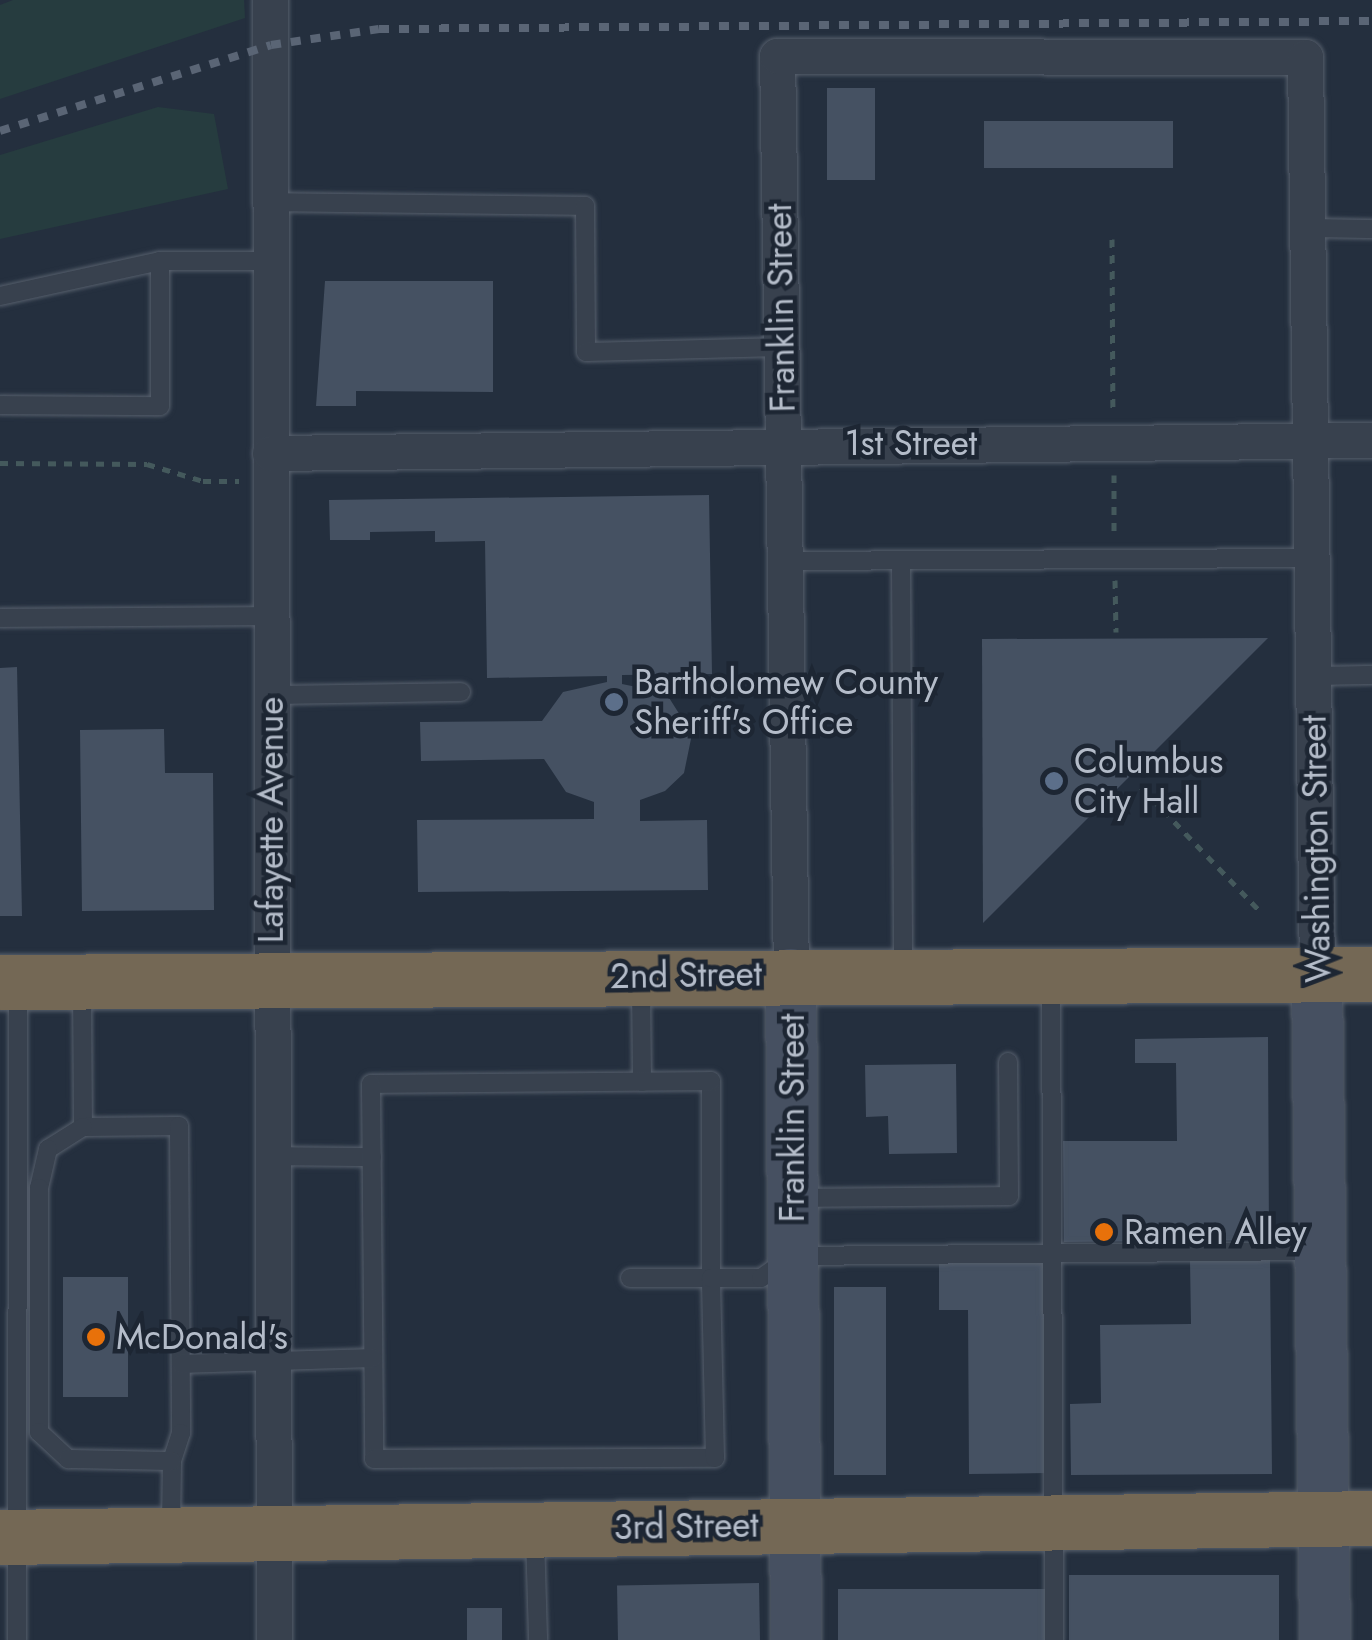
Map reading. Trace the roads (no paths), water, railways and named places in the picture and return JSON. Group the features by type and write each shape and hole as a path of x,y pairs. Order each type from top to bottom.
{"highway":[{"name":"2nd Street","path":"9,982 791,974 1372,974"},
{"name":"3rd Street","path":"8,1537 1349,1518"}],"street":[{"name":"Lafayette Avenue","path":"270,0 274,1640"},
{"name":"Washington Street","path":"777,56 1305,58 1322,1251 1349,1518 1325,1640"},
{"name":"Franklin Street","path":"777,56 796,1640"},
{"name":"1st Street","path":"270,467 784,443 1372,440"}],"lane":[{"path":"269,202 585,206 586,352 782,347"},
{"path":"1308,228 1372,229"},
{"path":"0,296 160,261 269,261"},
{"path":"0,405 160,406 160,261"},
{"path":"785,561 1312,558"},
{"path":"901,560 903,974"},
{"path":"0,618 270,616"},
{"path":"1313,676 1372,675"},
{"path":"271,696 461,692"},
{"path":"1051,974 1054,1640"},
{"path":"641,976 642,1082"},
{"path":"82,981 83,1127"},
{"path":"9,982 8,1537 17,1640"},
{"path":"792,1198 1009,1196 1008,1062"},
{"path":"711,1081 710,1278 715,1458 374,1459 371,1084 642,1082 711,1081"},
{"path":"171,1536 172,1461 181,1433 179,1126 83,1127 48,1149 39,1188 40,1432 68,1459 172,1461"},
{"path":"271,1156 372,1157"},
{"path":"630,1278 761,1278 792,1256 1322,1251"},
{"path":"180,1364 272,1358 373,1358"},
{"path":"535,1530 538,1640"}],"railway":[{"path":"0,131 271,45 379,29 1372,21"}],"place":[{"name":"Bartholomew County Sheriff's Office","path":"614,702"},
{"name":"Columbus City Hall","path":"1054,781"},
{"name":"Ramen Alley","path":"1104,1232"},
{"name":"McDonald's","path":"96,1337"}]}
